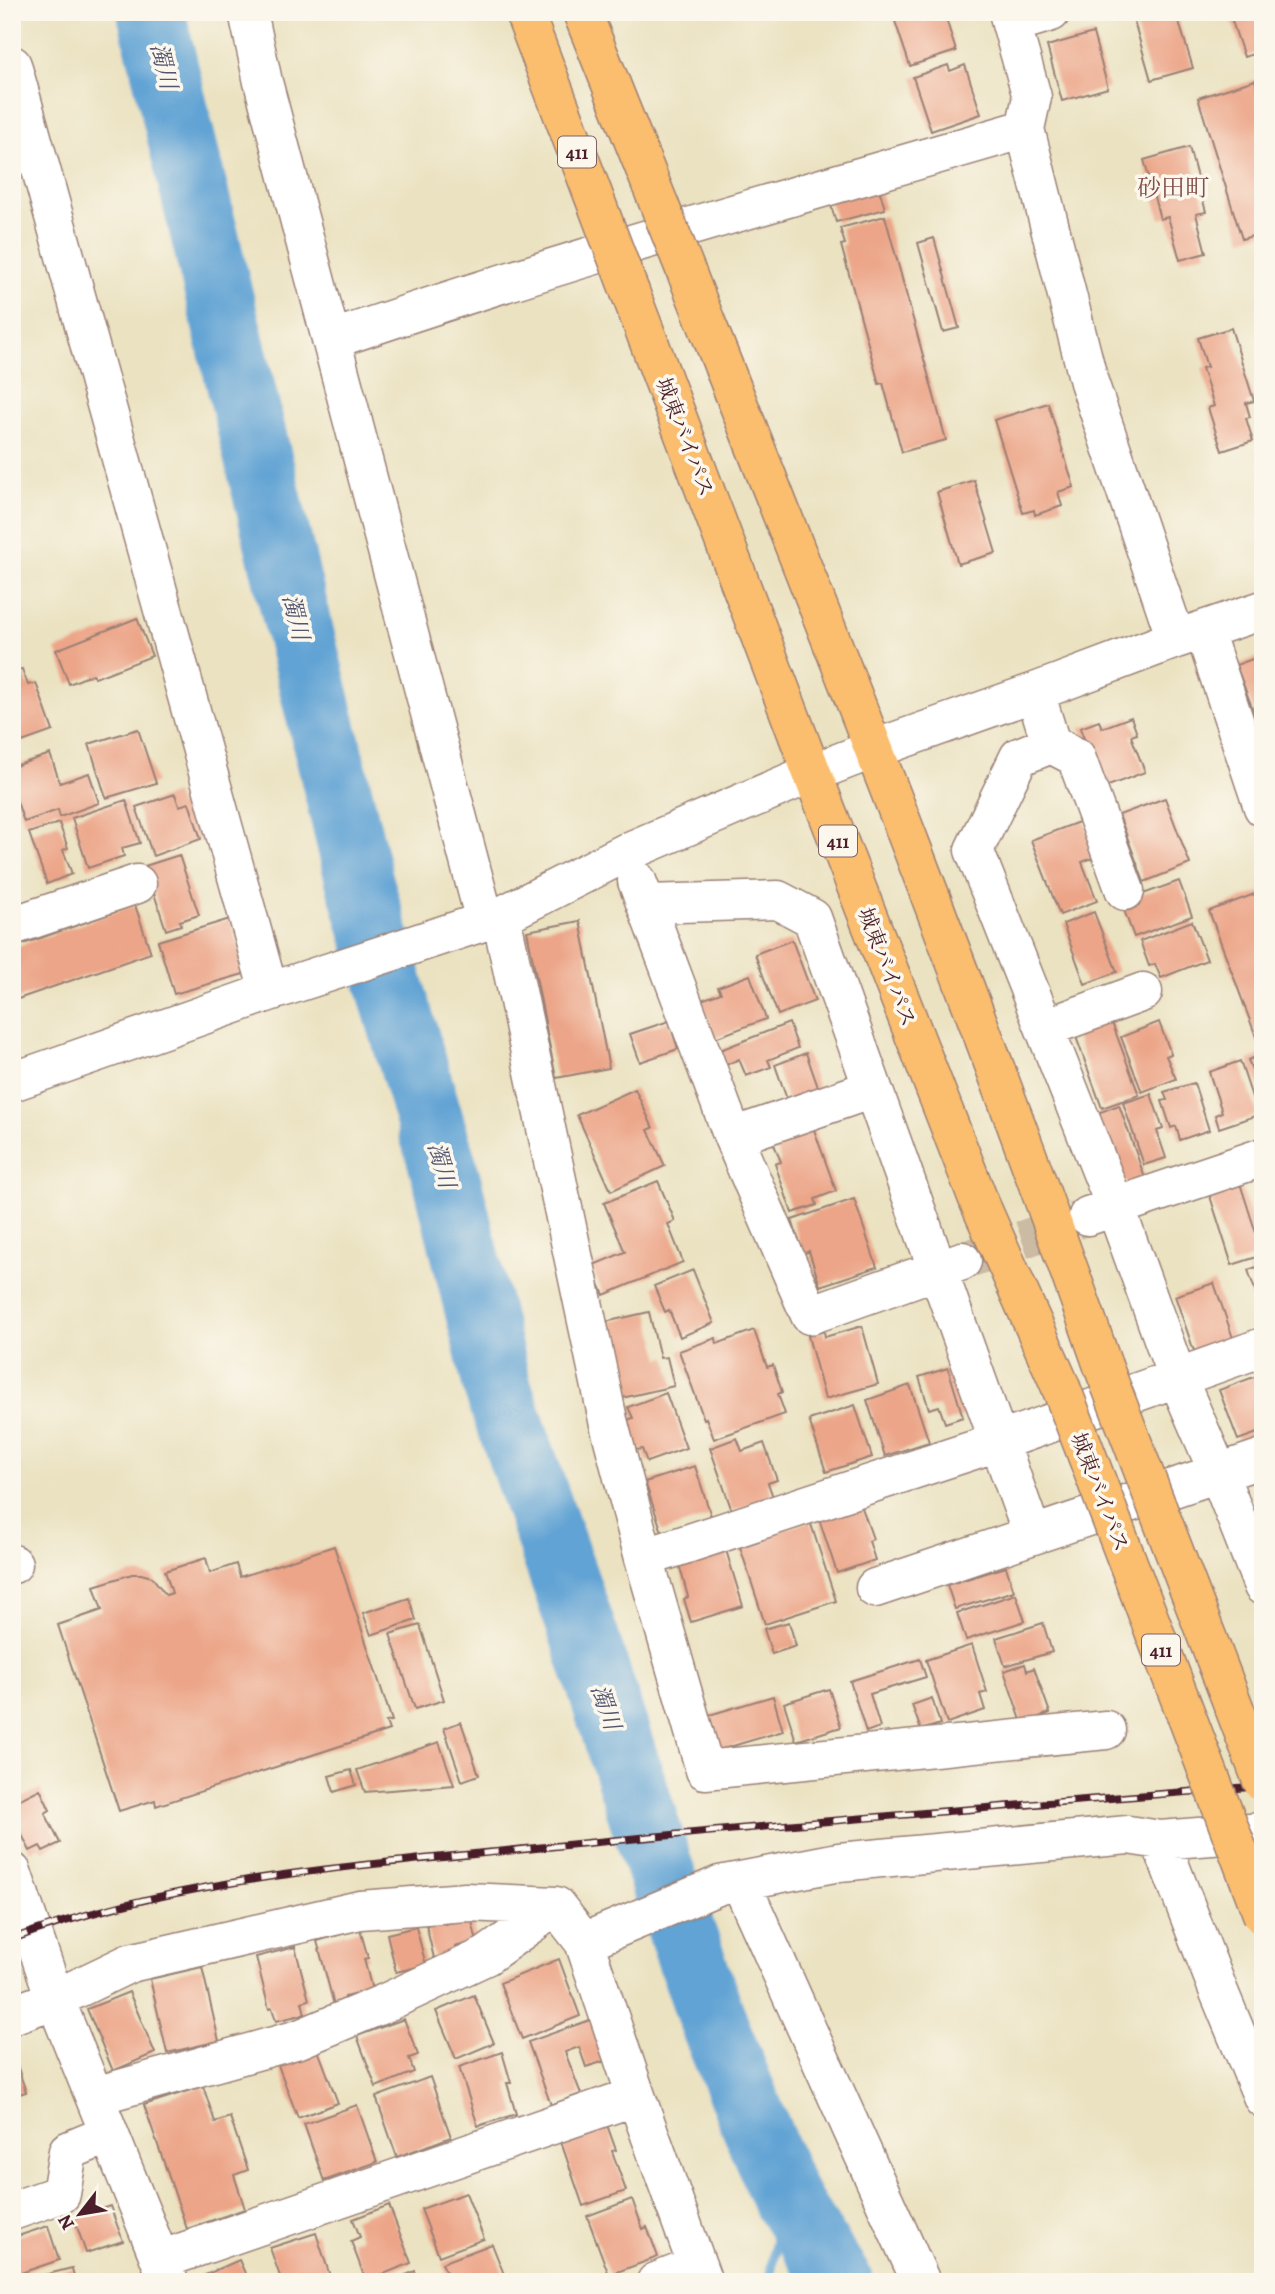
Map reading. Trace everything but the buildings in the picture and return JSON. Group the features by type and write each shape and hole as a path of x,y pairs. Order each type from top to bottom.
{"highway":[{"name":"城東バイパス","path":"524,12 812,774 980,1204 1059,1385 1263,1916"},
{"name":"411","path":"582,12 874,749 1032,1164 1103,1366 1263,1783"}],"street":[{"path":"248,12 263,82 483,922 608,1420 644,1558 705,1770 1106,1730"},
{"path":"1051,12 1009,18 1032,97 1025,129 1089,382 1190,635 1263,807"},
{"path":"13,75 268,992"},
{"path":"331,340 568,262 1025,129"},
{"path":"12,1082 268,992 483,922 626,852 874,749 1263,610"},
{"path":"1035,692 1051,744 1076,757 1125,891"},
{"path":"1051,744 1018,757 974,850 1045,1028 1102,1211 1219,1472 1263,1586"},
{"path":"626,852 733,1137 810,1315 949,1265"},
{"path":"12,926 137,884"},
{"path":"646,904 778,900 811,918 873,1089 949,1265 998,1442 1032,1534"},
{"path":"1045,1028 1143,992"},
{"path":"733,1137 873,1089"},
{"path":"1102,1211 1263,1157"},
{"path":"644,1558 998,1442 1263,1347"},
{"path":"875,1588 1263,1458"},
{"path":"590,1940 730,1883 853,1860 1128,1835 1160,1840 1263,1832"},
{"path":"1160,1840 1263,2098"},
{"path":"14,1880 55,1999 165,2271 636,2096"},
{"path":"730,1883 921,2282"},
{"path":"12,2015 55,1999 130,1963 360,1910 466,1902 556,1906 590,1940 636,2096 700,2274 656,2282"},
{"path":"95,2096 299,2039 486,1956 556,1906"},
{"path":"12,2211 61,2194 68,2151 109,2133"}],"waterway":[{"name":"濁川","path":"151,12 360,883 447,1180 497,1386 586,1641 661,1873 715,2027 784,2196 839,2282"},
{"path":"769,2282 784,2196"}],"tunnel":[{"path":"968,1259 1086,1217"}],"railway":[{"path":"12,1939 141,1901 206,1887 337,1868 718,1831 1263,1786"}],"district":[{"name":"砂田町","path":"1173,188"}]}
